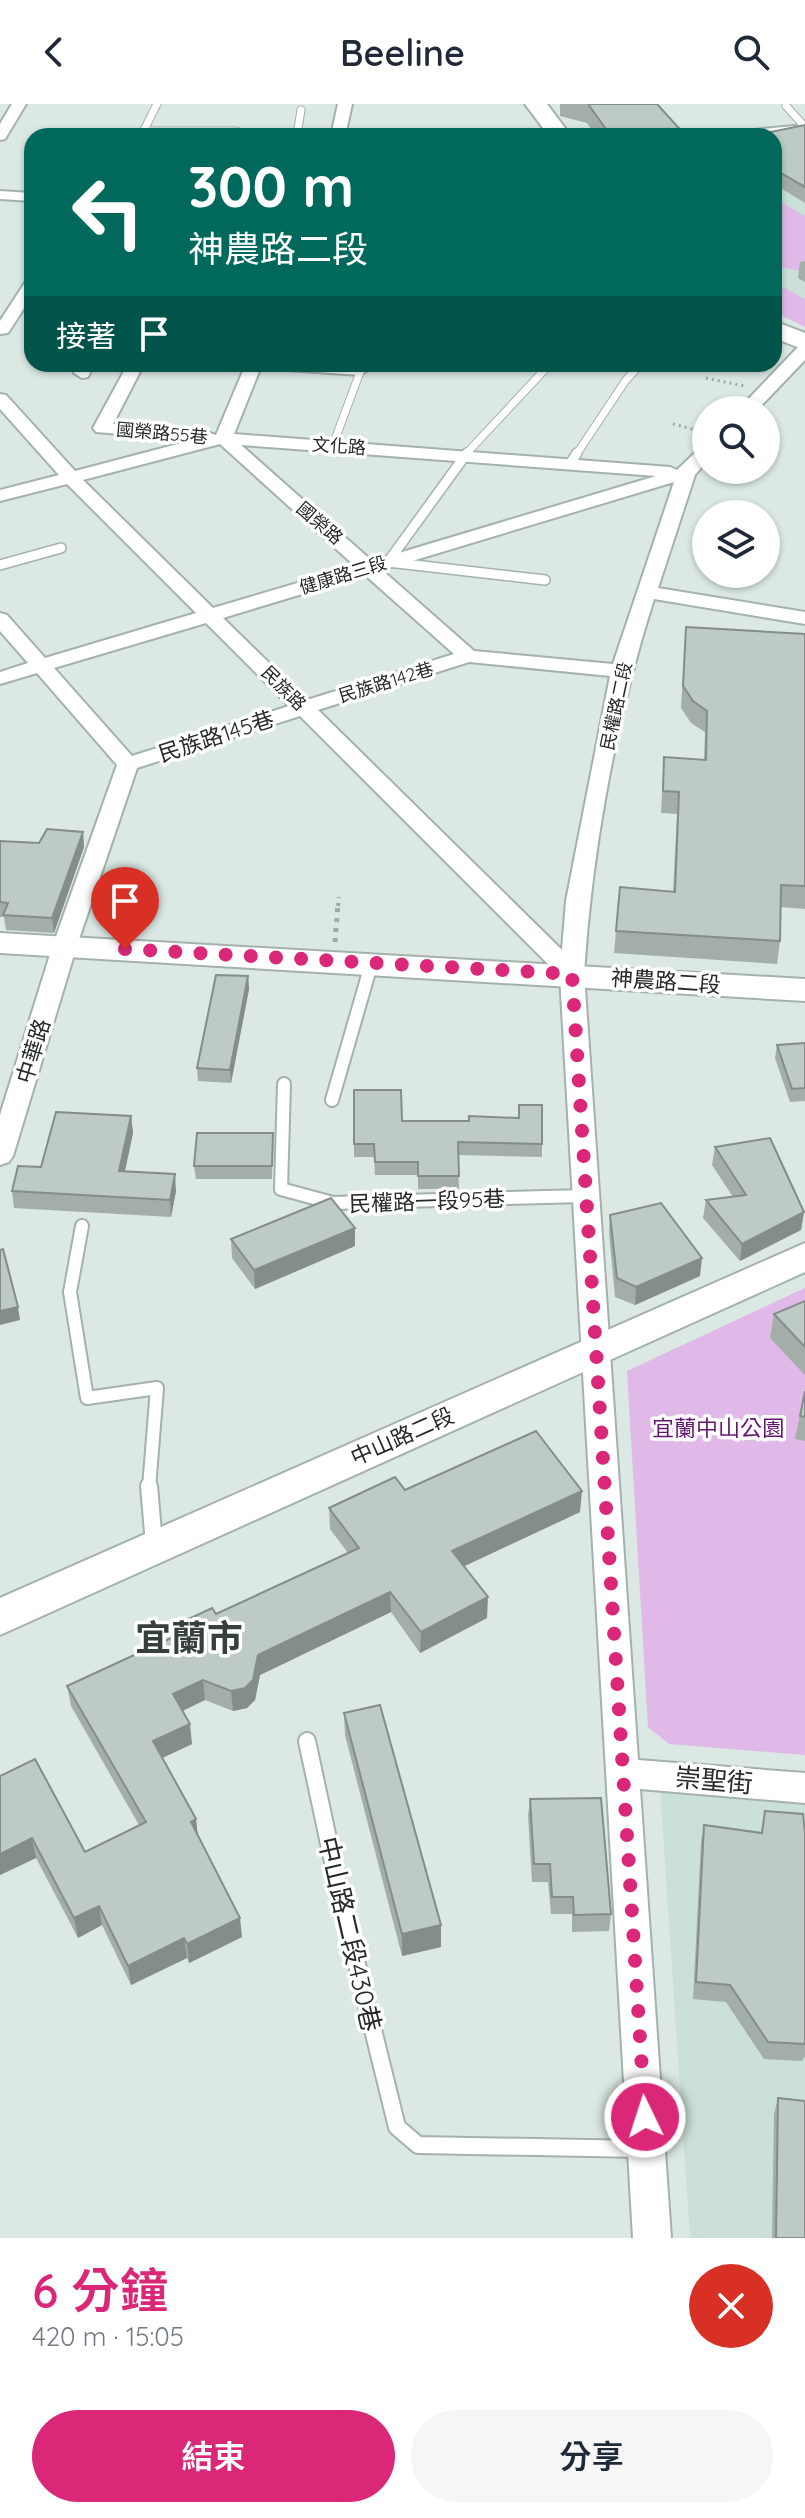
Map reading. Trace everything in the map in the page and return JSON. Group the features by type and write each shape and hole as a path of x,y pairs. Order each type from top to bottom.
{"main road":[{"path":"543,108 555,128"},
{"path":"782,332 805,342"}],"street":[{"path":"0,136 19,104"},
{"path":"340,128 345,104"},
{"path":"782,131 805,128"},
{"path":"0,195 24,196"},
{"path":"2,330 24,296"},
{"path":"760,396 805,350"},
{"name":"國榮路55巷","path":"132,372 102,428 223,438"},
{"path":"223,438 251,372"},
{"name":"民族路","path":"0,399 71,478 572,974"},
{"name":"文化路","path":"0,496 223,438 686,473"},
{"name":"國榮路","path":"223,438 378,564 468,656"},
{"name":"民權路二段","path":"652,2238 572,974 577,901 621,671 686,473 692,467"},
{"name":"健康路三段","path":"0,678 686,473"},
{"path":"649,592 805,618"},
{"path":"0,619 128,764"},
{"path":"468,656 621,671"},
{"name":"民族路142巷","path":"304,708 468,656"},
{"name":"民族路145巷","path":"128,764 304,708"},
{"name":"中華路","path":"0,1156 65,945 128,764"},
{"name":"神農路二段","path":"0,943 805,990"},
{"name":"中山路二段","path":"0,1617 805,1256"},
{"name":"崇聖街","path":"624,1773 805,1788"}],"lane":[{"path":"145,128 157,104"},
{"path":"786,106 805,128"},
{"path":"298,128 301,110"},
{"path":"333,445 360,372"},
{"path":"378,564 464,456 543,372"},
{"path":"570,464 634,372"},
{"path":"0,565 61,548"},
{"path":"378,564 545,580"},
{"path":"332,1100 371,965"},
{"name":"民權路一段95巷","path":"284,1084 281,1189 333,1203 584,1196"},
{"path":"82,1226 70,1292 87,1398 157,1388 149,1486 154,1548"},
{"name":"中山路二段430巷","path":"307,1741 342,1904 397,2127 418,2145 647,2149"}],"path":[{"path":"706,378 765,391"},
{"path":"673,424 692,429"},
{"path":"333,963 339,897"}],"shaded area":[{"path":"805,133 805,301 782,290 782,135"},
{"path":"660,1788 805,1802 805,2238 690,2238"}],"green space":[{"path":"782,203 805,216 805,272 782,268"},
{"path":"782,286 805,299 805,327 782,316"},
{"name":"宜蘭中山公園","path":"805,1288 805,1755 669,1744 648,1727 627,1371"}],"building":[{"path":"588,104 657,104 679,128 605,128"},
{"path":"805,125 805,187 782,174 782,130"},
{"path":"686,627 805,634 805,886 781,885 780,941 616,931 620,887 675,892 679,792 663,791 664,757 706,760 707,711 693,701 683,686"},
{"path":"47,829 83,832 52,918 3,915 8,903 0,902 0,841 39,843"},
{"path":"216,975 248,976 230,1070 197,1068"},
{"path":"805,1043 805,1088 792,1089 777,1045"},
{"path":"354,1090 401,1090 402,1121 469,1121 469,1116 519,1118 519,1105 542,1105 542,1144 458,1142 459,1176 418,1176 418,1162 375,1162 374,1144 354,1144"},
{"path":"56,1112 131,1116 119,1171 175,1174 170,1200 12,1191 18,1166 41,1167"},
{"path":"197,1133 273,1133 272,1166 194,1166"},
{"path":"770,1138 804,1212 742,1244 706,1200 746,1195 715,1147"},
{"path":"331,1198 355,1228 254,1270 231,1239"},
{"path":"661,1203 702,1258 636,1287 617,1278 610,1215"},
{"path":"3,1249 18,1307 0,1311 0,1250"},
{"path":"805,1301 805,1347 774,1314"},
{"path":"805,1391 805,1417 800,1416"},
{"path":"536,1431 582,1491 452,1551 488,1597 421,1632 390,1592 258,1655 253,1680 245,1688 231,1691 203,1680 173,1694 190,1724 153,1741 196,1819 191,1822 240,1918 187,1944 184,1938 128,1966 99,1906 74,1918 32,1838 0,1854 0,1776 35,1759 85,1852 146,1822 67,1686 182,1633 178,1624 212,1608 216,1614 359,1548 329,1508 395,1477 405,1490"},
{"path":"380,1705 441,1925 402,1934 344,1713"},
{"path":"601,1798 611,1914 574,1915 573,1897 552,1897 550,1864 534,1864 530,1799"},
{"path":"765,1811 803,1814 805,2044 768,2042 730,1985 696,1982 704,1825 762,1833"},
{"path":"778,2098 805,2101 805,2238 776,2238"}],"district":[{"name":"宜蘭市","path":"189,1637"}],"route":[{"path":"125,949 572,974 645,2117"}]}
